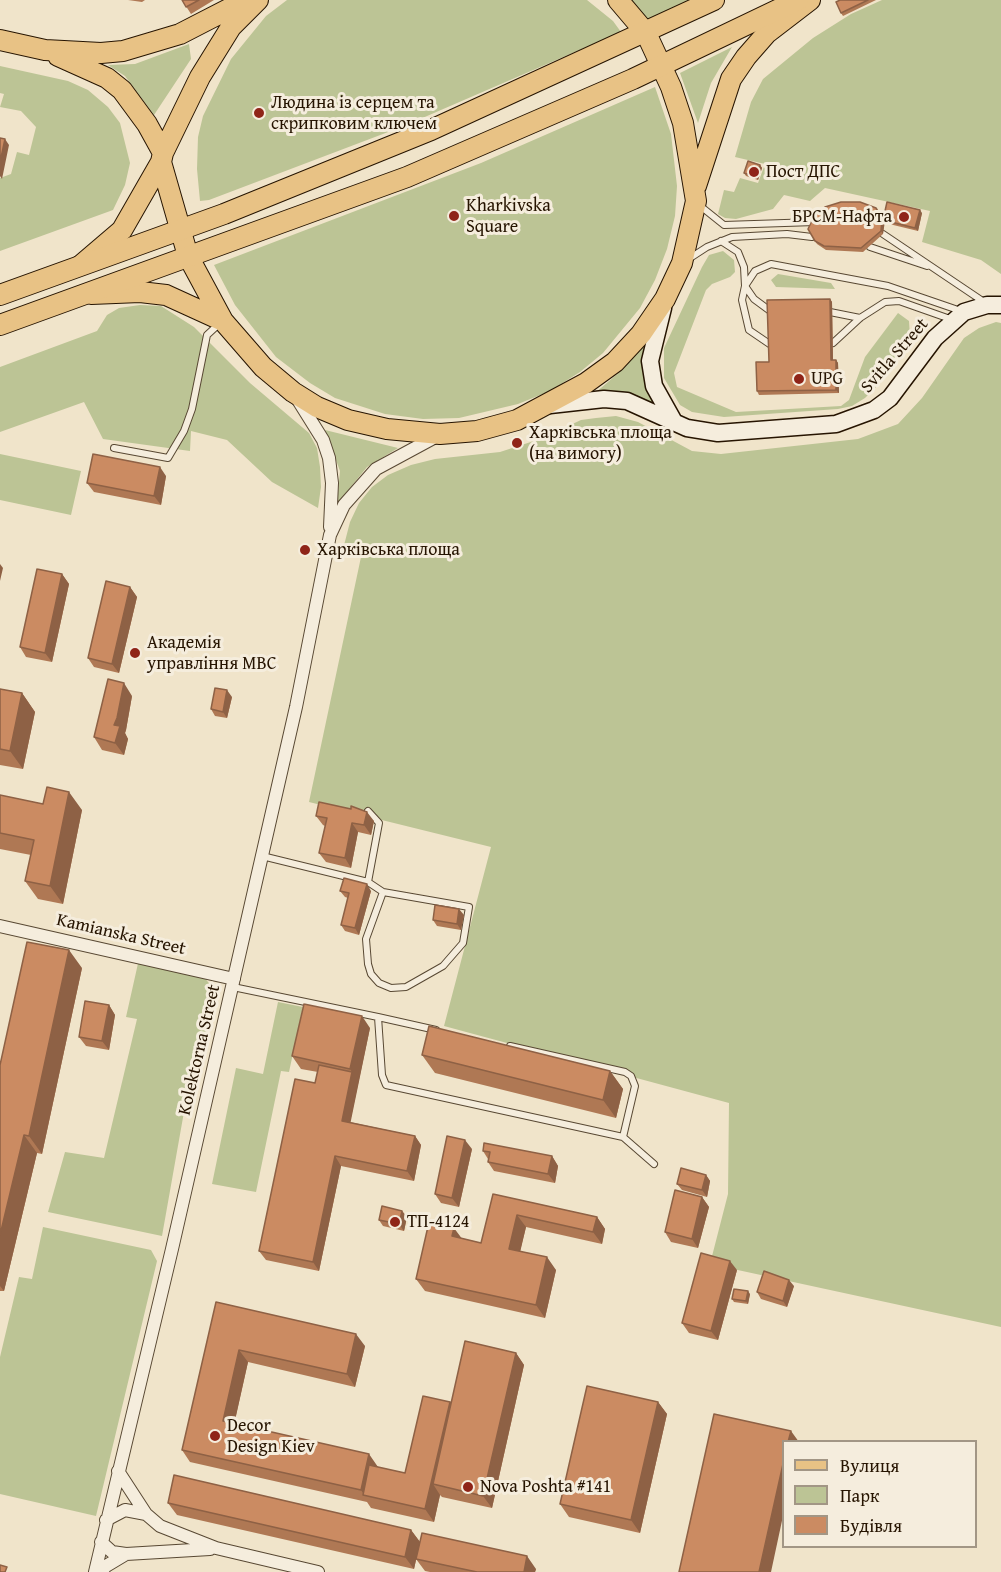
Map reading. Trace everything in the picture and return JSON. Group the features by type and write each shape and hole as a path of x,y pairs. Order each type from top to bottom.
{"main road":[{"path":"0,40 45,50 101,54 123,51 180,34 246,0"},
{"path":"75,269 122,230 162,158 200,77 231,27 258,0"},
{"path":"618,0 646,33 662,65 683,123 696,195"},
{"path":"0,295 179,231 431,130 714,0"},
{"path":"0,325 406,177 662,65 798,0"},
{"path":"45,50 107,78 122,90 142,116 162,158 179,231 188,256 223,321 263,367 293,392 317,407 348,420 387,429 440,434 477,431 507,423 550,405 615,362 641,334 665,299 682,263 696,195 731,79 767,33 810,0"},
{"path":"83,294 140,291 166,296 223,321"},
{"path":"665,299 650,361 654,386 673,420"},
{"name":"Svitla Street","path":"550,405 604,399 627,401 687,428 718,433 836,424 873,411 890,398 935,338 959,316 994,305"}],"street":[{"name":"Kolektorna Street","path":"95,1572 234,983 296,707 330,535 332,483 329,458 311,419 293,392"},
{"name":"Kolektorna Street","path":"330,535 344,505 376,470 440,434"},
{"name":"Kamianska Street","path":"0,926 234,983"},
{"path":"118,1471 146,1514 160,1526 216,1548 318,1572"},
{"path":"106,1520 125,1510 146,1514"},
{"path":"101,1542 112,1552 126,1554 216,1548"},
{"path":"101,1572 106,1566 126,1554"}],"lane":[{"path":"696,195 714,219 724,225 814,222"},
{"path":"682,263 721,241 787,234 812,237"},
{"path":"883,234 994,305"},
{"path":"721,241 738,252 744,267 745,286 742,300 749,330 771,345"},
{"path":"870,247 933,268"},
{"path":"745,286 755,271 771,264 888,286 959,316"},
{"path":"745,286 754,299 770,313 780,312"},
{"path":"833,343 860,318 885,302 899,302 959,316"},
{"path":"812,311 832,311 860,318"},
{"path":"114,448 168,458 184,431 192,409 207,335 223,321"},
{"path":"368,811 379,823 368,882"},
{"path":"262,856 368,882 383,892 469,907 463,943 444,966 406,987 391,988 379,983 371,974 368,964 366,939 383,892"},
{"path":"234,983 446,1032"},
{"path":"378,1017 382,1075 386,1084 623,1137 654,1164"},
{"path":"502,1044 628,1074 635,1086 623,1137"}],"green space":[{"path":"287,0 587,0 613,21 621,32 404,126 209,200 200,201 197,169 198,137 203,116 231,59 266,16"},
{"path":"630,0 689,0 648,20"},
{"path":"882,0 1001,0 1001,274 981,260 922,242 930,211 825,188 810,201 784,195 773,209 736,219 725,218 718,214 724,190 734,192 740,178 758,183 765,164 735,157 751,102 763,79 813,38 851,14"},
{"path":"189,44 191,59 154,115 125,76 108,65 135,64"},
{"path":"732,47 711,83 698,123 680,73"},
{"path":"0,66 68,81 88,90 108,107 120,123 130,163 125,185 113,210 0,251 0,178 11,174 17,152 29,155 36,127 21,111 0,107 4,94 0,93"},
{"path":"655,87 671,134 677,186 675,216 667,249 655,280 640,308 603,353 580,372 550,391 518,404 459,418 423,419 385,414 335,398 310,383 276,357 235,305 214,265 481,163"},
{"path":"723,251 734,260 735,272 730,277 712,284 706,290 674,373 677,387 736,412 841,406 849,400 865,357 898,313 909,321 910,337 884,379 865,398 852,406 724,417 692,412 680,405 664,378 664,348 709,255"},
{"path":"778,274 831,283 835,289 776,287 771,280"},
{"path":"140,305 161,306 194,327 250,383 309,433 317,448 320,467 321,487 318,508 272,482 227,440 191,431 190,451 103,439 84,402 0,432 0,367 97,331 107,315 119,308"},
{"path":"996,322 1001,323 1001,1327 710,1264 728,1194 729,1103 444,1026 491,847 309,802 361,557 342,553 350,522 359,503 372,487 388,475 411,465 435,459 500,452 540,439 581,420 616,416 638,422 692,451 721,454 858,439 898,424 922,398 964,338 979,328"},
{"path":"644,346 643,361 647,389 654,404 625,392 594,394 623,369"},
{"path":"325,430 398,448 367,467 337,504 340,471"},
{"path":"0,454 81,471 71,515 0,500"},
{"path":"139,959 204,977 216,992 200,1063 190,1078 162,1236 48,1212 65,1152 104,1158 137,1019 126,1017"},
{"path":"278,1002 303,1007 289,1072 281,1071 256,1192 212,1184 236,1068 263,1074"},
{"path":"43,1227 151,1250 157,1261 96,1516 0,1494 0,1357 19,1277 32,1279"}],"building":[{"path":"182,0 199,0 186,7"},
{"path":"868,0 841,13 836,2"},
{"path":"0,138 5,139 0,162"},
{"name":"Пост ДПС","path":"748,161 760,165 756,177 744,173"},
{"path":"841,202 860,202 876,208 882,218 881,231 861,248 824,246 815,241 808,229 815,214 825,207"},
{"name":"БРСМ-Нафта","path":"887,202 920,210 915,228 883,220"},
{"path":"830,299 831,360 836,360 836,390 757,391 756,362 769,362 767,300"},
{"path":"93,454 160,467 154,496 87,483"},
{"path":"37,569 62,574 45,653 20,647"},
{"path":"106,581 130,587 112,664 88,658"},
{"path":"108,679 124,683 114,725 120,726 115,743 94,737"},
{"path":"215,688 227,690 223,712 211,709"},
{"path":"0,689 22,693 10,751 0,749"},
{"path":"47,787 69,792 50,886 25,881 34,840 0,833 0,795 43,804"},
{"path":"319,802 351,809 351,806 367,812 364,825 352,823 345,858 319,853 327,818 316,816"},
{"path":"344,878 367,884 355,928 341,925 349,893 340,891"},
{"path":"435,905 459,909 457,924 433,920"},
{"path":"27,942 69,950 29,1136 24,1135 0,1235 0,1065"},
{"path":"85,1001 109,1005 102,1041 79,1037"},
{"path":"304,1004 362,1016 350,1069 292,1056"},
{"path":"429,1026 610,1071 603,1100 422,1055"},
{"path":"319,1065 352,1072 342,1121 415,1136 407,1171 335,1156 313,1262 259,1251 295,1079 315,1083"},
{"path":"447,1136 465,1140 452,1198 435,1194"},
{"path":"484,1143 552,1156 548,1174 488,1162 490,1152 483,1151"},
{"path":"681,1168 706,1175 702,1190 677,1184"},
{"path":"675,1190 702,1197 692,1239 665,1232"},
{"path":"493,1194 597,1217 593,1232 517,1215 509,1249 547,1257 536,1305 416,1279 429,1222 454,1228 452,1236 481,1243"},
{"path":"382,1206 402,1211 399,1224 379,1220"},
{"path":"701,1253 730,1261 711,1331 682,1323"},
{"path":"764,1271 789,1280 783,1301 757,1292"},
{"path":"734,1289 748,1291 746,1301 732,1299"},
{"path":"216,1302 356,1334 347,1374 239,1350 223,1421 369,1454 361,1490 182,1450"},
{"path":"465,1341 516,1353 483,1496 433,1484"},
{"path":"587,1386 658,1402 631,1520 560,1504"},
{"path":"423,1396 450,1402 425,1509 363,1495 369,1465 405,1473"},
{"path":"714,1414 791,1431 789,1440 782,1440 782,1468 759,1572 679,1572"},
{"path":"174,1475 411,1530 405,1557 168,1503"},
{"path":"422,1533 527,1556 524,1572 477,1572 416,1559"},
{"path":"0,1565 7,1567 5,1572 0,1572"}],"place":[{"name":"Людина із серцем та скрипковим ключем","path":"259,113"},
{"name":"Пост ДПС","path":"754,172"},
{"name":"Kharkivska Square","path":"454,216"},
{"name":"БРСМ-Нафта","path":"904,217"},
{"name":"UPG","path":"799,379"},
{"name":"Харківська площа (на вимогу)","path":"517,443"},
{"name":"Харківська площа","path":"305,550"},
{"name":"Академія управління МВС","path":"135,653"},
{"name":"ТП-4124","path":"395,1222"},
{"name":"Decor Design Kiev","path":"215,1436"},
{"name":"Nova Poshta #141","path":"468,1487"}]}
